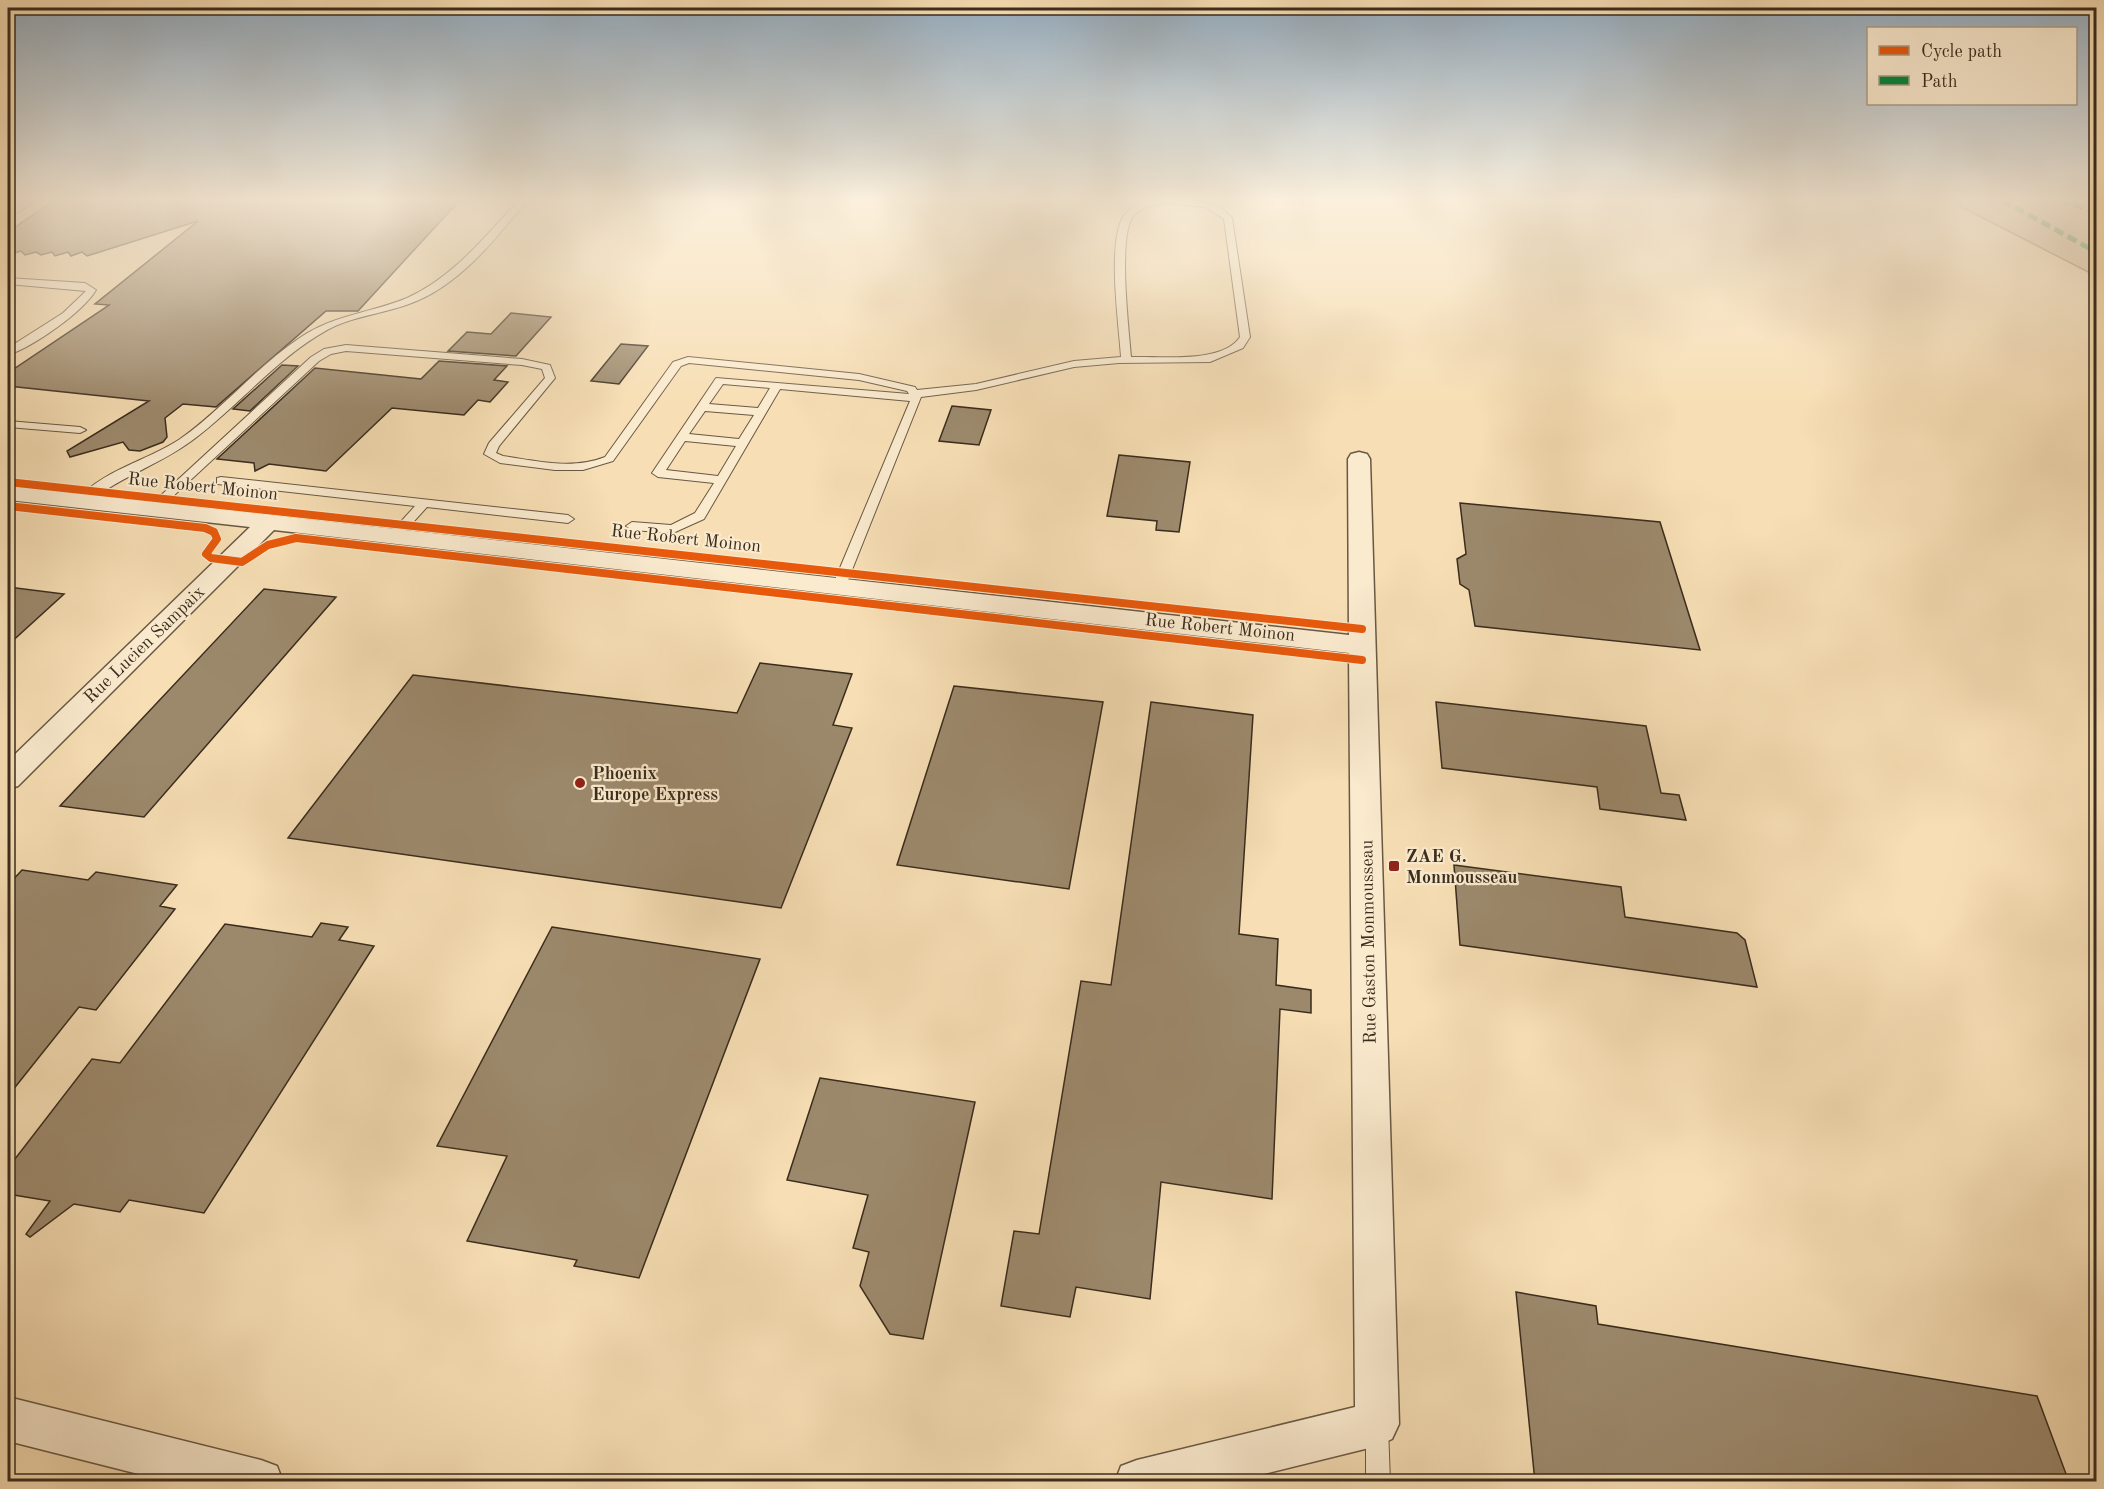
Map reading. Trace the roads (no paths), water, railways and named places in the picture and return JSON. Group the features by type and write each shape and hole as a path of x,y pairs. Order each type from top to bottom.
{"street":[{"name":"Rue Gaston Monmousseau","path":"1359,459 1377,1424"},
{"name":"Rue Robert Moinon","path":"8,494 1362,645"},
{"name":"Rue Lucien Sampaix","path":"8,777 268,523"},
{"path":"8,1419 261,1482"},
{"path":"1137,1482 1377,1424"}],"lane":[{"path":"81,502 109,480 184,442 301,340 326,326 410,300 447,281 458,269"},
{"path":"1122,269 1126,360"},
{"path":"722,480 658,473 720,380 916,396 976,387 1074,364 1126,360 1210,359 1239,346 1245,337 1235,269"},
{"path":"8,281 85,286 91,290 88,297 75,308 8,352"},
{"path":"151,510 315,359 328,351 346,348 522,362 546,367 550,378 493,445 490,454 500,459 575,467 596,465 609,459 677,364 688,360 859,377 911,389 916,396"},
{"path":"632,526 660,530 687,525 700,516 777,385"},
{"path":"839,586 916,396"},
{"path":"701,407 761,412"},
{"path":"8,424 80,430"},
{"path":"682,437 743,443"},
{"path":"221,481 568,519"},
{"path":"393,537 424,502"},
{"path":"1377,1424 1378,1482"}],"place":[{"name":"Phoenix Europe Express","path":"580,783"},
{"name":"ZAE G. Monmousseau","path":"1394,866"}]}
